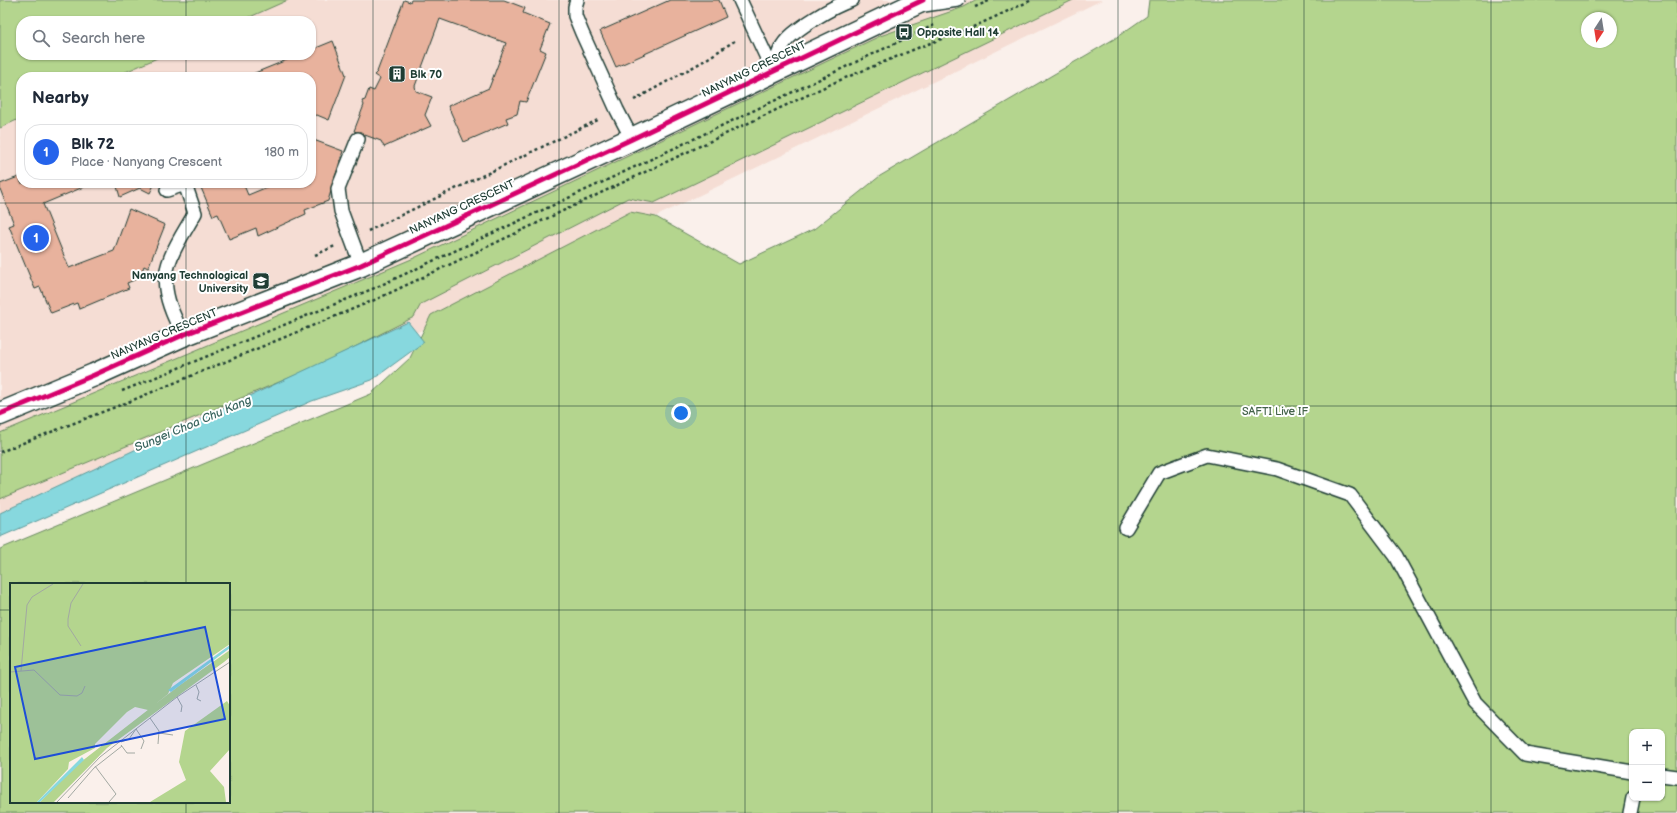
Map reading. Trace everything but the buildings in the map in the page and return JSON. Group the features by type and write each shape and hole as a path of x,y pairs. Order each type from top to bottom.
{"street":[{"name":"NANYANG CRESCENT","path":"0,414 94,376 183,335 361,265 632,139 915,4"}],"lane":[{"path":"740,0 773,71"},
{"path":"773,71 783,44 807,23 843,2 852,0"},
{"path":"915,4 958,0"},
{"path":"575,1 575,16 617,110 632,139"},
{"path":"358,139 338,189 341,211 361,265"},
{"path":"167,190 173,188"},
{"path":"183,335 172,312 166,289 166,273 172,256 195,213 186,188"},
{"path":"1126,528 1159,473 1207,455 1277,469 1350,495 1396,556 1474,703 1525,754 1629,771"},
{"path":"1665,775 1677,777"},
{"path":"1630,813 1632,801"}],"path":[{"path":"0,452 133,400 279,338 377,299 833,83 973,27 1032,0"},
{"path":"351,239 617,110 702,62 754,29"}],"shaded area":[{"name":"Nanyang Technological University","path":"0,0 1102,0 321,379 0,516"}],"green space":[{"path":"0,0 288,0 252,16 16,16 16,60 153,60 125,72 16,72 16,120 0,128"},
{"path":"977,0 1073,0 654,203 628,198 421,304 414,317 315,367 0,499 0,433 414,258 880,36 964,7"},
{"name":"SAFTI Live IF","path":"1149,0 1677,0 1677,813 0,813 0,549 371,394 410,358 431,315 630,212 656,217 739,264 814,229 880,176 1114,39 1147,16"}],"water":[{"name":"Sungei Choa Chu Kang","path":"408,322 424,342 372,380 312,401 0,537 0,513"}],"cycle path":[{"path":"0,414 94,375 183,335 361,265 632,139 923,0"}],"place":[{"name":"Opposite Hall 14","path":"904,32"},
{"name":"Blk 70","path":"397,74"},
{"name":"Blk 72","path":"36,238"},
{"name":"Nanyang Technological University","path":"261,281"}]}
